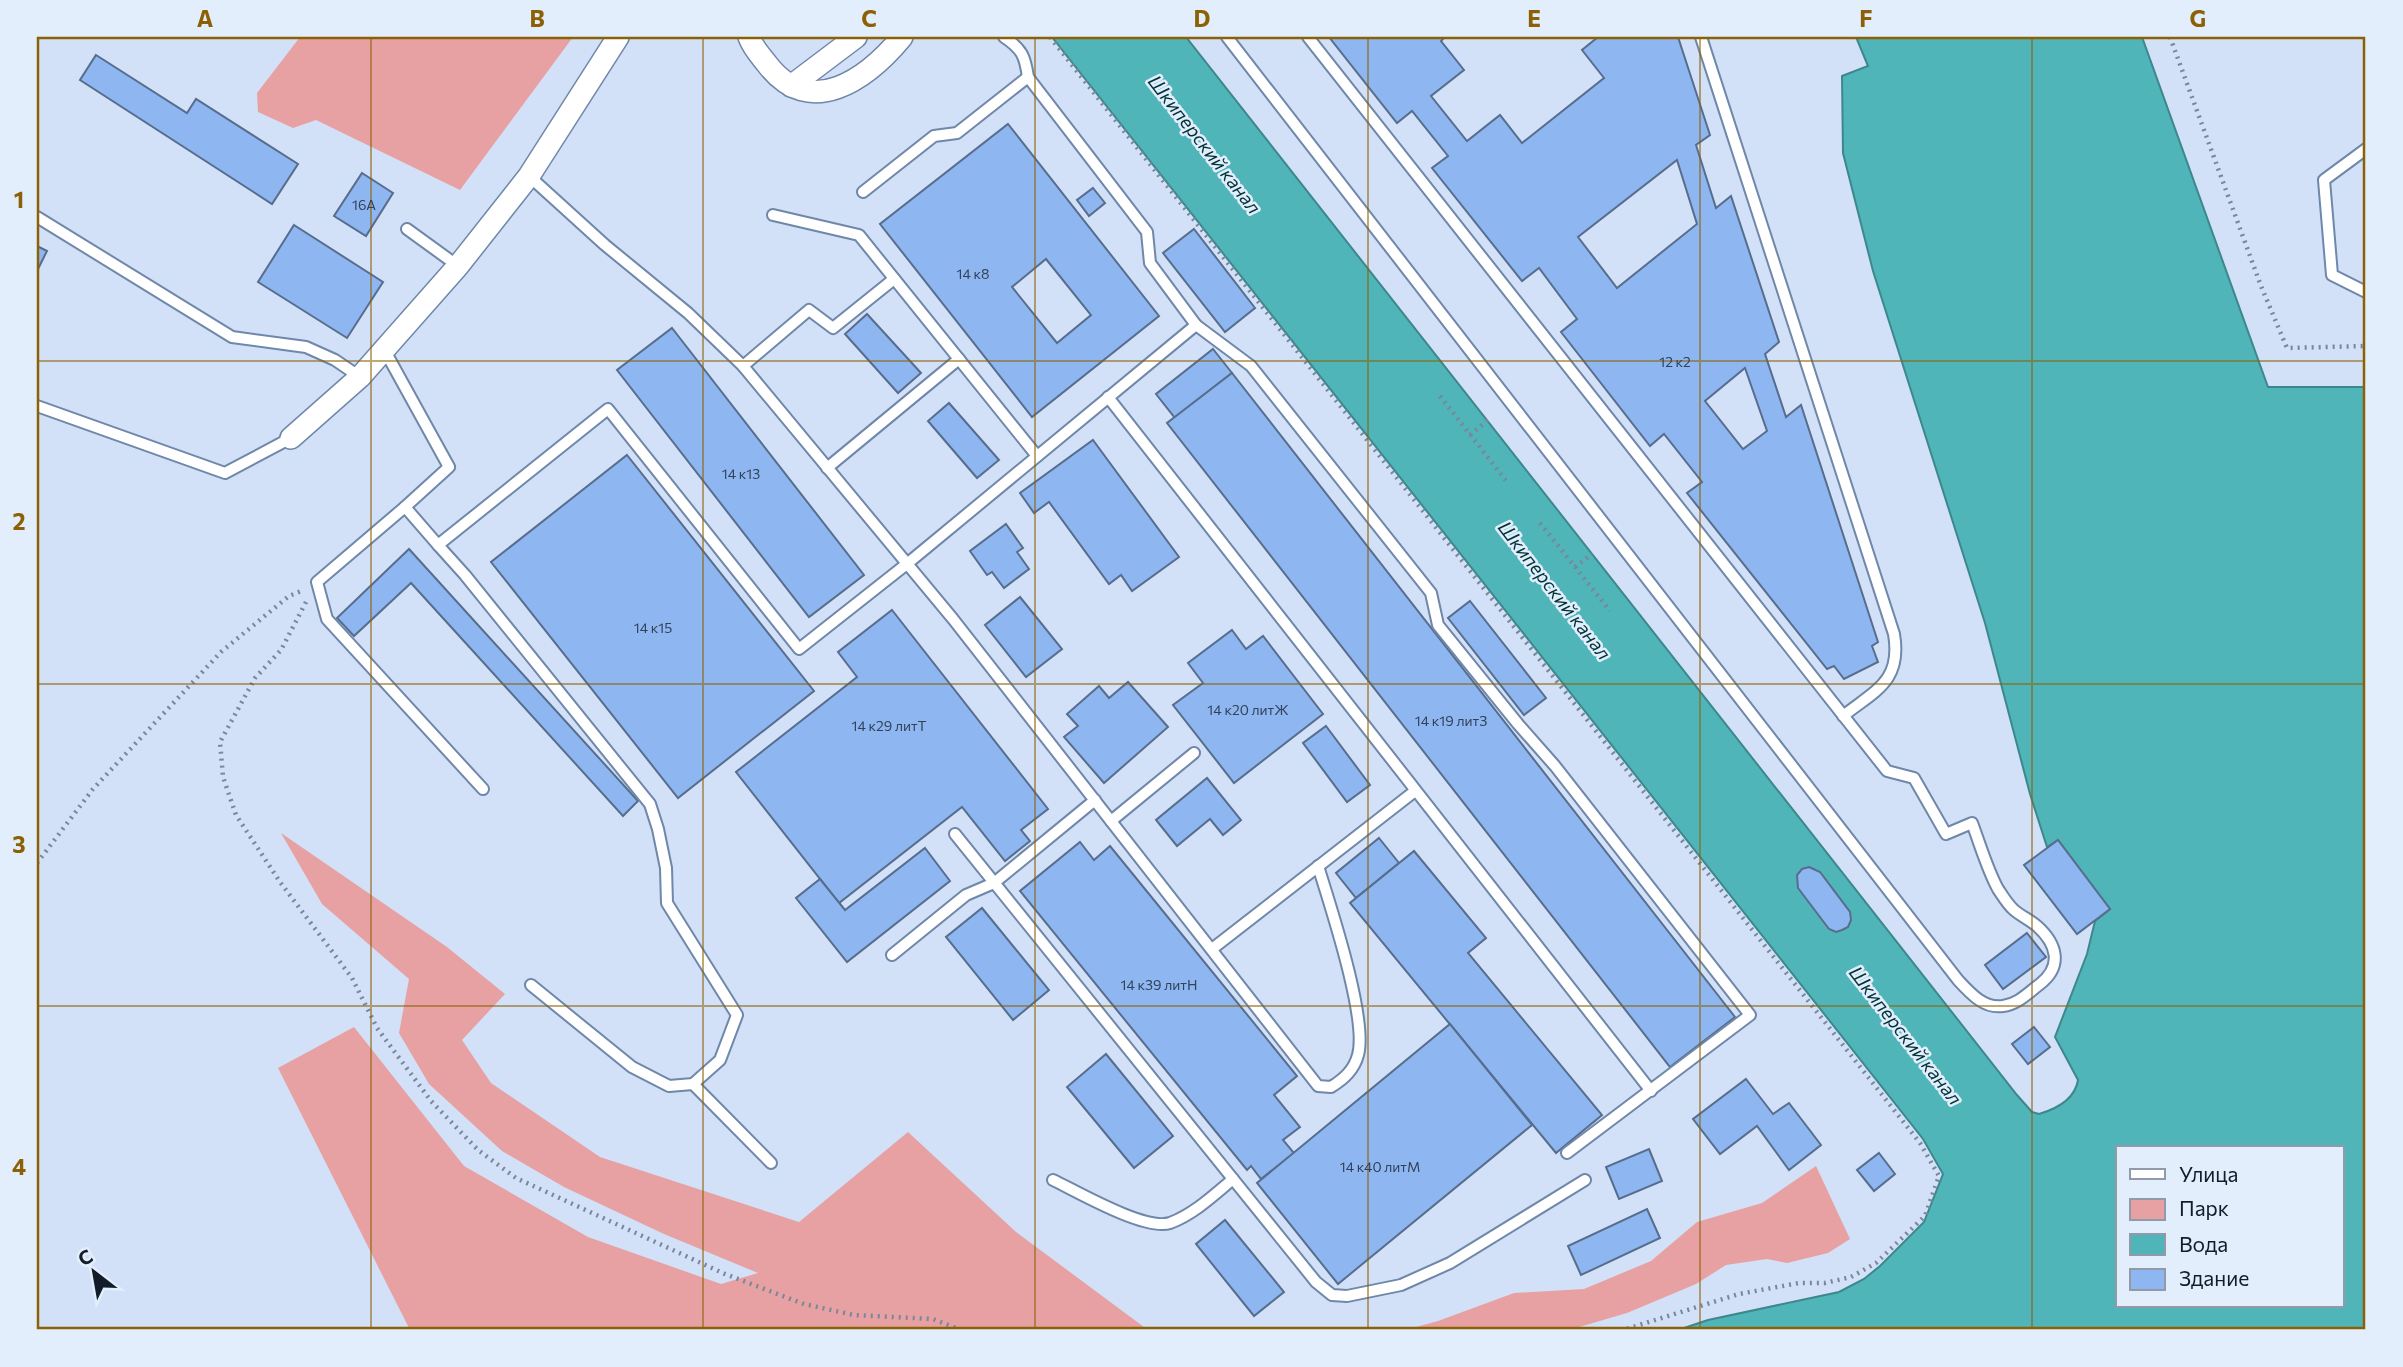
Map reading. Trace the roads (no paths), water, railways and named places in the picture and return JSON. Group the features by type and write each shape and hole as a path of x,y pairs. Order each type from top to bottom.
{"street":[{"path":"291,438 360,377 458,267 529,176 618,37"},
{"path":"749,37 752,46 776,77 791,86 811,92 831,92 867,71 901,37"},
{"path":"791,86 856,37"}],"lane":[{"path":"1004,37 1016,45 1025,57 1028,77 1147,232 1150,263 1196,324 1251,366 1431,593 1438,625 1555,766 1750,1015 1567,1153"},
{"path":"1227,37 1958,980 1985,1004 2001,1007 2017,1002 2045,981 2054,970 2056,958 2052,944 2037,926 2014,910 1997,887 1972,823 1946,834 1914,778 1887,771 1308,37"},
{"path":"1701,37 1894,634 1897,653 1892,673 1877,690 1843,716"},
{"path":"863,192 934,136 957,133 1028,77"},
{"path":"2366,149 2324,180 2332,275 2366,292"},
{"path":"529,176 605,245 688,313 743,366 908,563 1318,1086 1331,1087 1349,1074 1358,1054 1358,1020 1337,925 1318,866"},
{"path":"774,215 859,235 1037,456"},
{"path":"37,217 232,337 306,347 335,360 360,377"},
{"path":"407,229 458,267"},
{"path":"743,366 810,310 833,328 894,279"},
{"path":"438,545 608,409 799,649 908,563 1196,324"},
{"path":"385,351 449,467 317,582 327,619 482,789"},
{"path":"827,468 959,359"},
{"path":"1108,397 1651,1091"},
{"path":"37,406 225,473 291,438"},
{"path":"405,507 465,575 650,804 666,868 667,903 737,1014 720,1060 693,1084 669,1086 632,1067 531,985"},
{"path":"1111,821 1194,753"},
{"path":"1212,950 1415,791"},
{"path":"892,955 967,895 995,883 1094,800"},
{"path":"955,834 1316,1282 1332,1294 1347,1296 1401,1285 1450,1263 1585,1180"},
{"path":"693,1084 771,1163"},
{"path":"1053,1180 1142,1222 1167,1224 1191,1213 1233,1180"}],"water":[{"name":"Шкиперский канал","path":"1052,37 1186,37 2017,1095 2032,1112 2039,1114 2064,1102 2076,1087 2078,1080 2055,1037 2087,954 2095,921 2110,909 2058,840 2047,847 2030,794 1985,623 1873,271 1843,153 1842,76 1868,66 1856,37 2142,37 2268,387 2366,387 2366,1330 1678,1330 1708,1320 1839,1292 1864,1279 1924,1222 1943,1174 1923,1139"}]}
